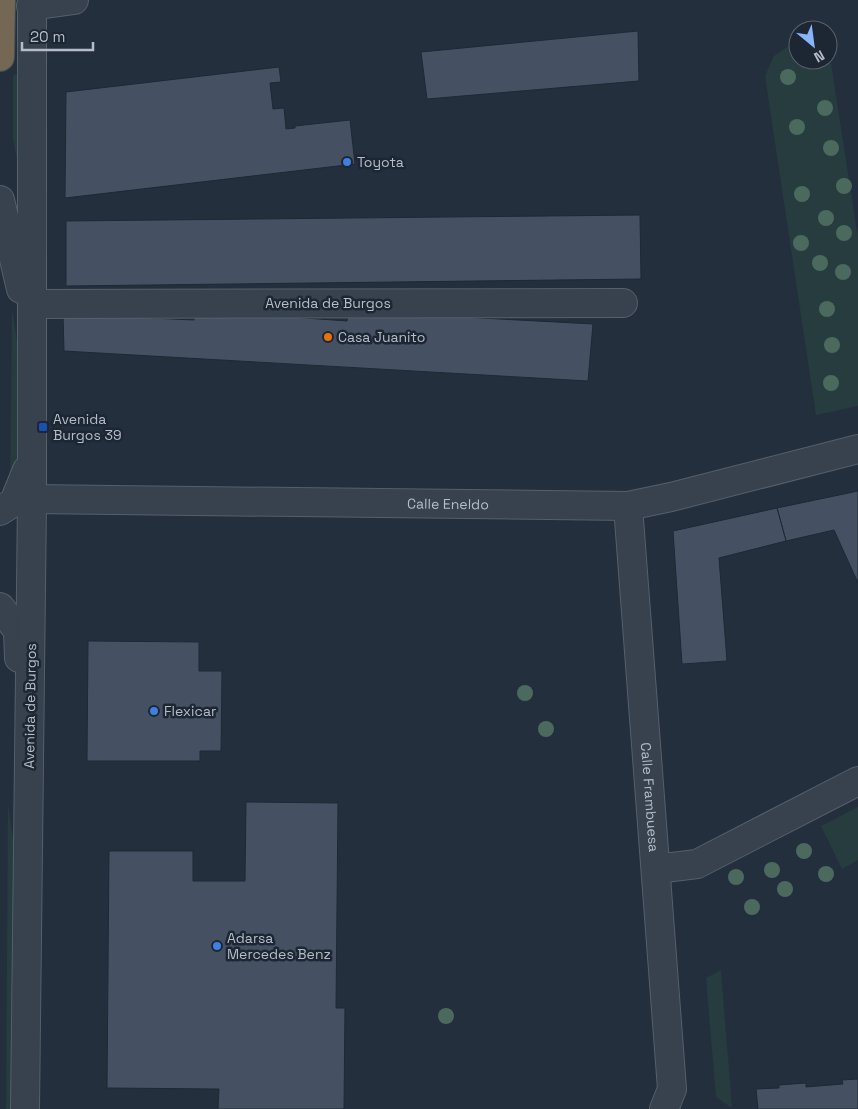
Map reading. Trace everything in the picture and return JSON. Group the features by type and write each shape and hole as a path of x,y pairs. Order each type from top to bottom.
{"highway":[{"path":"0,57 1,0"}],"street":[{"path":"32,3 74,0"},
{"name":"Avenida de Burgos","path":"25,1109 32,499 32,3"},
{"path":"0,200 32,332"},
{"name":"Avenida de Burgos","path":"32,304 623,303"},
{"name":"Calle Eneldo","path":"32,499 628,506 671,498 858,449"},
{"path":"0,511 14,502 31,462"},
{"name":"Calle Frambuesa","path":"628,506 673,1102"},
{"path":"0,607 18,631 21,706 29,812"},
{"path":"656,869 697,864 858,781"}],"green space":[{"path":"788,47 788,70 832,70 858,238 858,406 816,415 765,76 774,56"},
{"path":"24,69 23,188 13,140 13,76"},
{"path":"12,309 24,385 23,452 10,492"},
{"path":"8,804 19,882 17,1109 6,1109"},
{"path":"858,807 858,860 842,869 821,826"},
{"path":"721,970 732,1108 716,1097 706,978"}],"building":[{"path":"638,31 639,81 427,99 421,52"},
{"path":"279,67 281,82 270,83 273,109 284,108 286,129 295,128 295,126 350,120 355,164 65,198 66,92"},
{"path":"640,215 641,279 66,286 66,221"},
{"name":"Casa Juanito","path":"193,310 347,321 349,311 593,324 588,381 64,351 63,314 194,320"},
{"path":"858,491 858,583 834,530 786,541 777,508"},
{"path":"777,508 786,541 719,558 727,661 682,664 673,531"},
{"name":"Flexicar","path":"88,641 199,642 199,671 222,671 221,751 200,751 200,761 87,761"},
{"path":"246,802 338,803 336,1008 345,1008 344,1109 218,1109 219,1089 107,1088 109,851 193,851 193,881 245,881"},
{"path":"858,1079 858,1109 758,1109 756,1089 779,1088 779,1085 806,1083 806,1087 843,1084 842,1080"}],"place":[{"name":"Toyota","path":"347,162"},
{"name":"Casa Juanito","path":"328,337"},
{"name":"Avenida Burgos 39","path":"43,427"},
{"name":"Flexicar","path":"154,711"},
{"name":"Adarsa Mercedes Benz","path":"217,946"}]}
